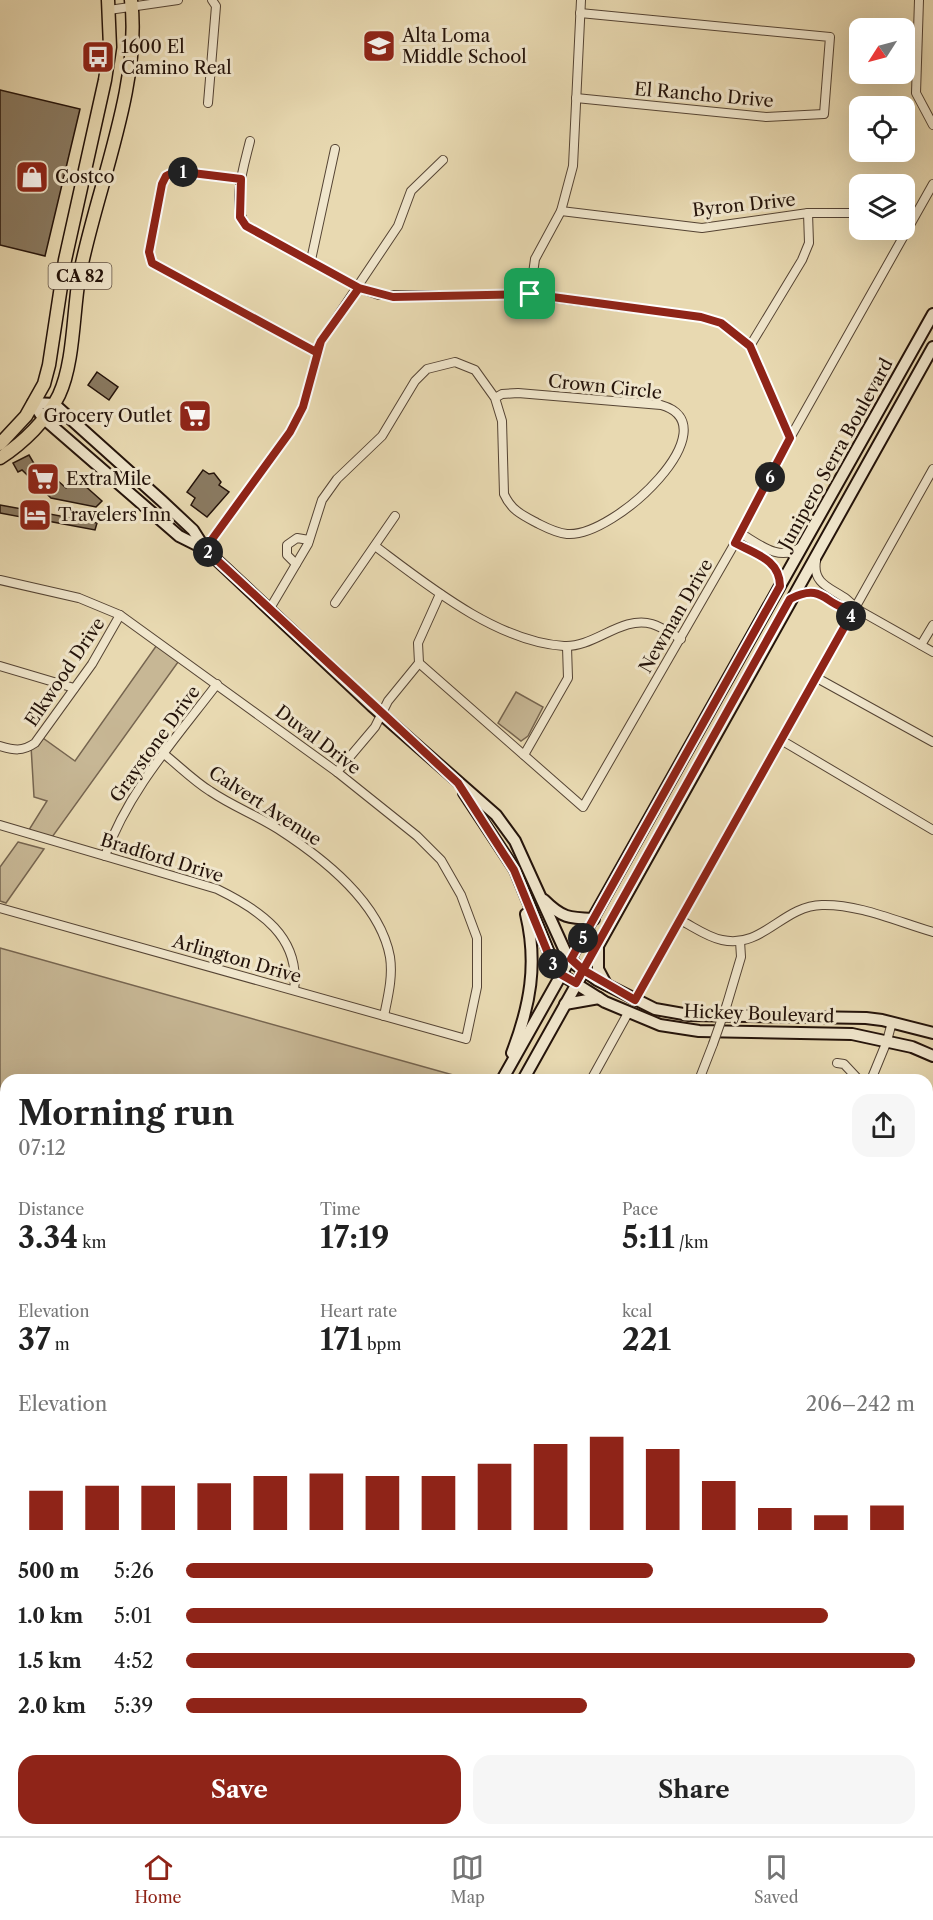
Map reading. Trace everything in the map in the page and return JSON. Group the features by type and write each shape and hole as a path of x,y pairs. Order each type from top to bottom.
{"main road":[{"name":"CA 82","path":"0,458 28,436 54,404 63,383 84,257 127,85 132,49 131,4"},
{"name":"CA 82","path":"0,444 17,427 33,403 44,384 49,364 65,260 105,80 110,47 109,5"},
{"name":"Junipero Serra Boulevard","path":"505,1074 933,314"},
{"name":"Junipero Serra Boulevard","path":"526,1074 933,347"},
{"path":"33,403 54,404"},
{"name":"Hickey Boulevard","path":"33,403 43,418 178,536 205,549"},
{"name":"Hickey Boulevard","path":"54,404 193,530 205,549 269,610 458,783 486,805 507,827 541,897 558,939 571,959 583,970 608,986 655,1009 689,1015 841,1017 892,1022 933,1034"},
{"name":"Hickey Boulevard","path":"458,783 503,849 522,884 546,951 562,975 599,998 646,1022 683,1029 831,1032 887,1041 933,1056"},
{"path":"504,1074 524,1022 532,980 532,941 522,884"},
{"path":"541,897 559,914 567,918 594,919"},
{"path":"598,944 598,969 608,986"},
{"path":"565,1004 599,998"}],"street":[{"path":"109,5 178,0"},
{"path":"208,103 216,6 212,0"},
{"path":"530,294 535,259 561,211 573,166 581,0"},
{"path":"919,0 916,93 933,125"},
{"name":"El Rancho Drive","path":"576,98 766,117 824,114 830,37 580,13"},
{"path":"250,141 241,179 240,217 246,226 359,288 393,297 530,294 701,317 721,323 750,346 790,438"},
{"path":"311,260 334,149"},
{"path":"205,549 290,432 303,407 316,352 321,341 359,288 398,226 411,191 443,159"},
{"path":"241,179 176,171 166,176 162,184 149,252 152,263 316,352"},
{"name":"Newman Drive","path":"915,210 933,184"},
{"name":"Byron Drive","path":"561,211 702,228 808,213 849,213"},
{"path":"750,346 802,260 809,243 808,213"},
{"name":"Newman Drive","path":"419,663 583,807 735,543 898,240"},
{"name":"Crown Circle","path":"269,610 309,540 322,500 337,479 382,436 415,381 427,369 456,362 475,370 495,398 502,421 504,494 508,503 516,512 561,533 580,533 624,513 660,479 683,436 683,426 676,414 661,405 518,393 502,394 495,398"},
{"path":"635,1000 933,470"},
{"path":"335,603 395,516"},
{"path":"740,533 779,554 792,553 803,545"},
{"path":"296,564 287,555 287,545 297,538 309,540"},
{"path":"735,543 774,564 780,574 780,586"},
{"path":"375,546 440,594 502,628 535,641 567,647 590,641 627,625 647,623 681,639"},
{"path":"817,554 814,573 817,579 850,600 855,608 933,652"},
{"name":"Duval Drive","path":"0,580 79,598 120,615 337,772 425,844 441,860 461,895 477,939 477,987 466,1040"},
{"path":"790,599 804,592 815,592 846,609 855,608"},
{"path":"337,772 375,727 388,701 419,663 418,643 440,594"},
{"name":"Elkwood Drive","path":"0,746 16,750 26,749 35,743 109,638 120,615"},
{"path":"921,645 933,625"},
{"path":"524,755 568,678 567,647"},
{"path":"0,666 74,688"},
{"path":"817,678 933,742"},
{"name":"Graystone Drive","path":"105,856 124,812 217,684"},
{"path":"781,740 933,830"},
{"name":"Calvert Avenue","path":"164,754 210,791 287,835 320,860 358,897 381,928 390,957 392,979 384,1016"},
{"name":"Bradford Drive","path":"0,825 218,889 243,902 273,927 293,954 297,971 294,990"},
{"path":"680,920 720,940 740,941 760,936 790,913 823,904 877,915 933,932"},
{"name":"Arlington Drive","path":"0,908 466,1040"},
{"path":"701,1074 727,1004 741,957 740,941"},
{"path":"594,1074 628,1013"},
{"path":"874,1074 892,1022"},
{"path":"837,1063 844,1064 853,1074"}],"shaded area":[{"path":"159,642 181,658 50,840 27,833 47,801 34,797 31,746 40,736 75,761"},
{"path":"516,692 543,707 528,736 521,741 498,723"},
{"path":"18,842 44,849 6,903 0,901 0,867"},
{"path":"0,948 450,1074 0,1074"}],"building":[{"name":"Costco","path":"0,90 80,109 45,256 0,245"},
{"path":"97,372 118,387 109,400 88,385"},
{"path":"29,455 36,467 39,464 66,488 75,477 102,501 96,507 51,498 22,470 18,472 13,463"},
{"path":"203,470 209,474 214,473 221,482 219,485 229,492 207,517 191,505 195,498 187,492"},
{"name":"Travelers Inn","path":"35,503 41,504 39,512 97,523 95,530 42,520 42,525 27,522 27,518 0,513 0,505 33,511"}],"place":[{"name":"Alta Loma Middle School","path":"379,46"},
{"name":"1600 El Camino Real","path":"98,57"},
{"name":"Costco","path":"32,177"},
{"name":"Grocery Outlet","path":"195,416"},
{"name":"ExtraMile","path":"43,479"},
{"name":"Travelers Inn","path":"35,515"}],"route":[{"path":"530,294 393,297 359,288 321,341 316,352 152,263 149,252 162,184 166,176 176,171 241,179 240,217 246,226 359,288 321,341 316,352 303,407 290,432 205,549 372,706 458,783 511,863 525,891 546,951 562,975 576,983 583,970 614,990 635,1000 855,608 846,609 809,591 790,599 583,970 571,959 780,586 780,574 774,564 735,543 790,438 750,346 721,323 701,317 530,294"}]}
